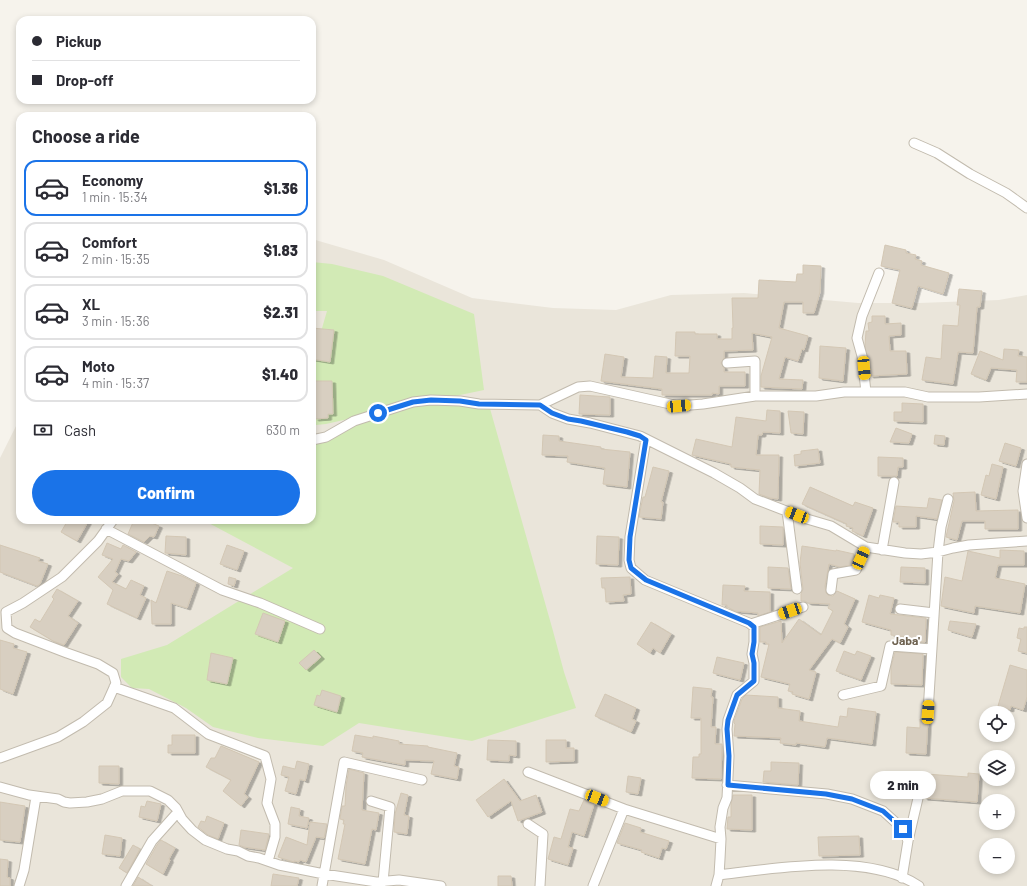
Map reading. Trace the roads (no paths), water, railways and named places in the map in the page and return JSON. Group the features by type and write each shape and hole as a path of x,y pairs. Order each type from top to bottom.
{"street":[{"path":"914,143 937,153 970,174 1006,193 1027,208"},
{"path":"866,392 862,356 857,338 862,316 879,273"},
{"path":"727,362 755,361 755,396"},
{"path":"316,439 326,437 354,421 413,402 431,400 460,401 479,404 540,405 578,387 590,386 679,406 755,396 816,396 844,392 905,392 928,397 979,397 1027,394"},
{"path":"540,405 552,413 568,419 586,422 640,436 714,472 755,499 831,526 866,547 921,554 969,545 1027,541"},
{"path":"646,440 630,537 629,560 631,568 646,580 751,624 754,627 752,654 754,663 754,681 737,695 728,720 728,785 727,798 723,808 720,827 721,839 719,875 716,886"},
{"path":"1027,464 1024,491 1027,518"},
{"path":"882,550 894,482"},
{"path":"928,712 938,552 948,499"},
{"path":"787,511 797,589"},
{"path":"0,758 58,737 83,722 107,702 116,683 113,673 98,664 67,654 15,633 7,628 6,612 23,603 62,577 98,541 110,524"},
{"path":"106,529 222,590 260,603 320,629"},
{"path":"831,590 833,574 856,570 866,547"},
{"path":"751,624 803,607"},
{"path":"900,610 934,613"},
{"path":"843,695 881,686 890,646 932,648"},
{"path":"114,687 174,708 208,734 265,756 271,779 267,804 275,824 276,837 268,861"},
{"path":"322,886 344,762 422,780"},
{"path":"528,772 624,809 721,839"},
{"path":"728,785 826,794 852,799 883,811 903,829 908,842"},
{"path":"0,787 36,797 58,799 70,803 102,799 126,791 150,791 168,800 176,808 182,819 192,830 205,840 248,856 279,865 324,874 376,882 441,886"},
{"path":"902,878 908,842 919,794"},
{"path":"19,886 24,870 36,797"},
{"path":"371,801 390,807 383,882"},
{"path":"593,886 624,809"},
{"path":"126,886 152,840 178,812"},
{"path":"528,824 543,834 540,886"},
{"path":"719,875 786,867 833,865 885,870 919,886"}],"district":[{"name":"Jaba'","path":"906,641"}]}
